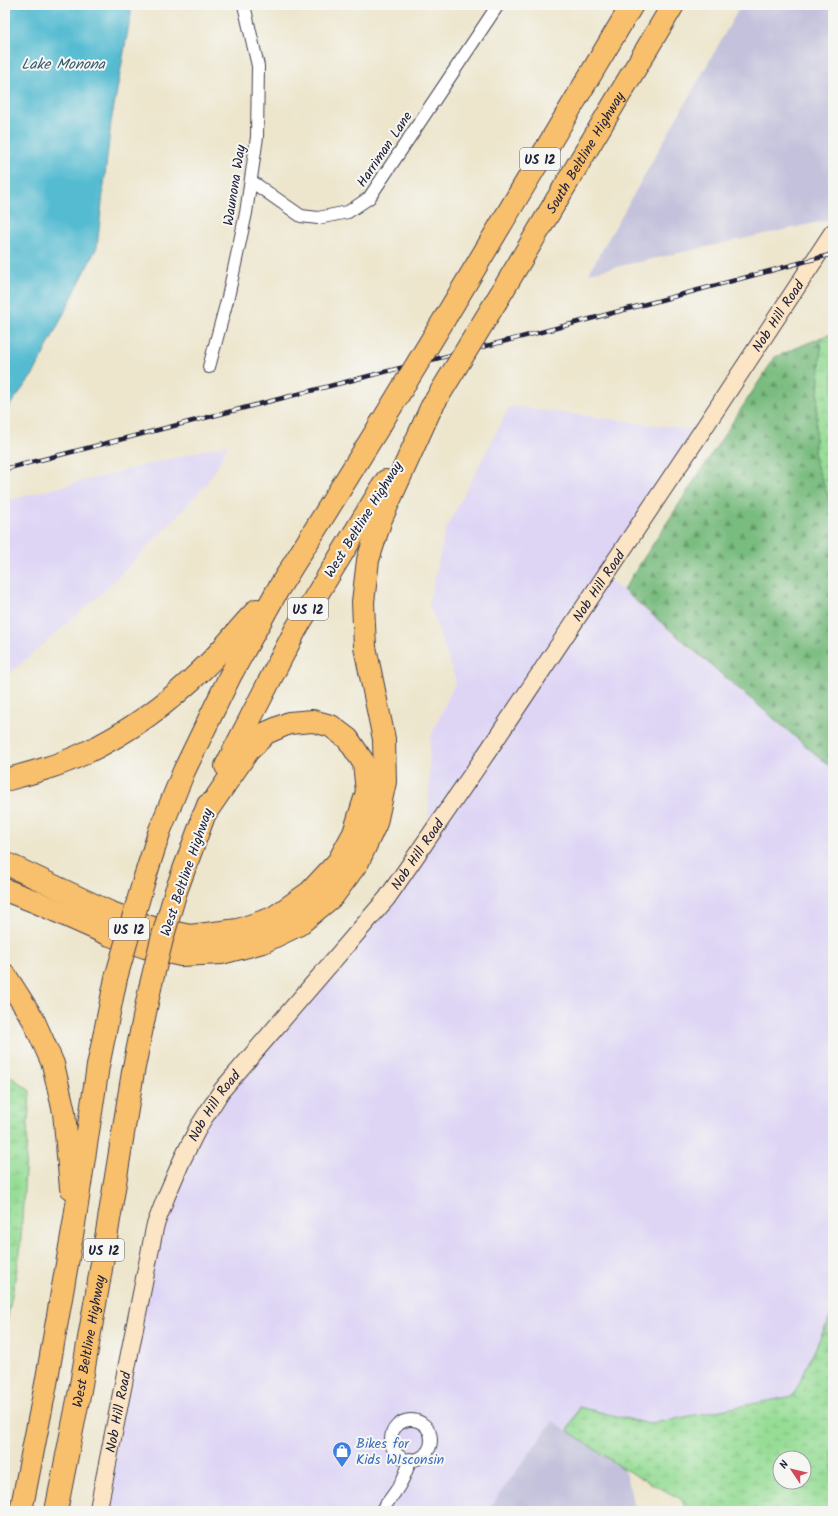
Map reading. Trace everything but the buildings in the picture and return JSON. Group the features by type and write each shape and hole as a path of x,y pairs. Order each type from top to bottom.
{"highway":[{"name":"US 12","path":"21,1511 46,1384 74,1224 98,1066 116,978 160,830 184,771 230,676 277,592 448,313 632,5"},
{"name":"South Beltline Highway","path":"497,300 673,5"},
{"name":"West Beltline Highway","path":"56,1511 80,1390 133,1072 150,988 176,891 202,818 236,745 296,629 497,300"},
{"path":"5,890 110,935 145,947 181,955 222,953 263,942 298,925 333,896 358,862 376,823 385,782 384,740 365,647 363,602 368,560 381,519 431,408"},
{"path":"5,780 44,770 82,755 112,740 139,722 174,695 215,658 242,625 277,592"},
{"path":"5,863 109,912 153,928 190,936 238,930 273,918 310,892 338,862 354,833 367,792 364,763 348,739 331,726 313,722 289,723 266,733 248,751 202,818"},
{"path":"5,975 33,1019 53,1064 64,1112 74,1224"}],"street":[{"name":"Waunona Way","path":"209,367 228,297 246,212 257,137 258,66 244,5"},
{"name":"Harriman Lane","path":"251,181 301,216 318,218 348,212 369,198 498,5"},
{"name":"Nob Hill Road","path":"98,1511 154,1232 166,1197 199,1126 222,1090 387,898 471,776 833,232"},
{"path":"381,1511 402,1483 407,1472 410,1459"}],"shaded area":[{"path":"741,5 833,5 833,219 589,273"},
{"path":"510,406 702,431 605,576 833,769 833,1311 793,1396 649,1424 579,1407 568,1431 553,1421 487,1511 98,1511 146,1270 199,1126 428,840 430,738 456,681 429,603 445,531"},
{"path":"228,444 217,467 204,487 167,527 104,591 5,678 5,501"},
{"path":"553,1421 624,1469 636,1511 487,1511"}],"green space":[{"path":"833,334 833,509 814,458 822,337"},
{"path":"822,337 814,458 833,509 833,769 623,590 775,357"},
{"path":"5,1072 30,1091 20,1252 5,1332"},
{"path":"833,1311 833,1511 688,1511 681,1499 624,1469 568,1431 579,1407 649,1424 793,1396"}],"water":[{"name":"Lake Monona","path":"5,5 131,5 131,14 111,122 97,247 34,373 5,412"}],"railway":[{"path":"5,469 545,331 833,254"}],"place":[{"name":"Bikes for Kids WIsconsin","path":"342,1468"}]}
